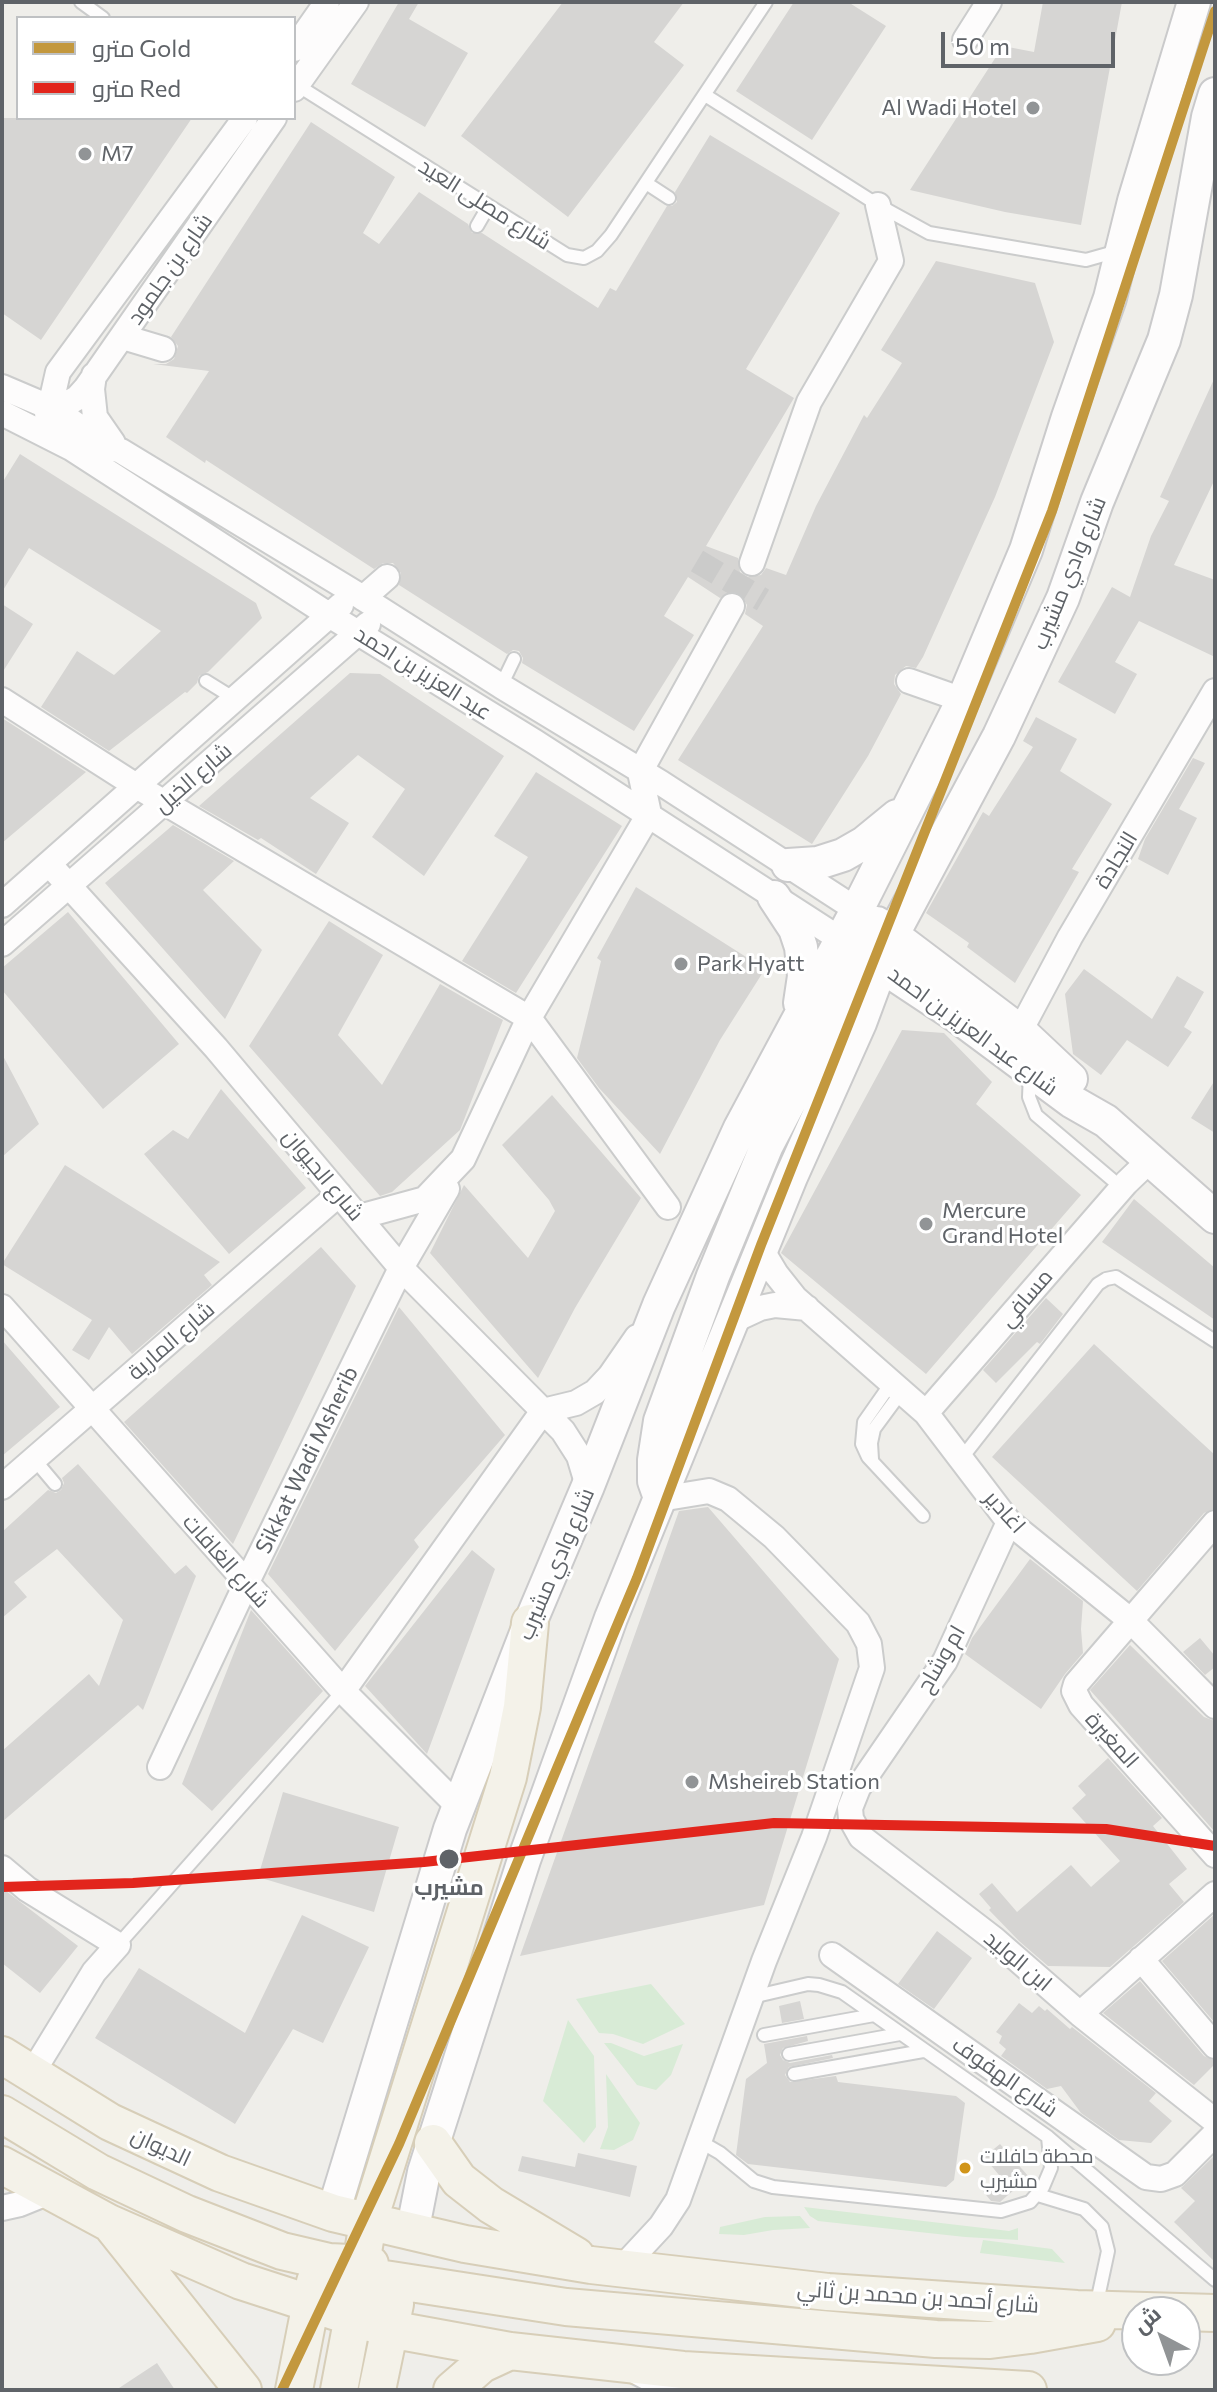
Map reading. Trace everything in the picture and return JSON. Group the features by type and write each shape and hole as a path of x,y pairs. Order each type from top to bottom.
{"main road":[{"path":"389,2329 371,2304 368,2223 508,1777 522,1707 530,1623"},
{"name":"الديوان","path":"16,2065 73,2101 155,2145 220,2173 333,2213"},
{"path":"2,2114 98,2172 162,2203 257,2242 369,2273 602,2311 948,2340 1030,2335 1121,2317"},
{"path":"428,2157 491,2205 606,2266"},
{"path":"2,2165 109,2223 241,2281 389,2329 510,2351 622,2364 756,2375 1028,2390"},
{"path":"296,2374 309,2304 333,2213 350,2234 369,2273 354,2319 339,2390"},
{"name":"شارع أحمد بن محمد بن ثاني","path":"333,2213 503,2251 606,2266 828,2292 1121,2311"},
{"path":"109,2223 243,2390"},
{"path":"309,2304 330,2285 369,2273 412,2233"},
{"path":"377,2390 389,2329"},
{"path":"452,2390 482,2364 510,2351"}],"street":[{"path":"296,46 327,2"},
{"path":"296,86 356,2"},
{"path":"965,40 989,2"},
{"path":"412,2233 428,2157 524,1860 611,1618 761,1249 860,1023 861,953 857,910 963,700 1026,550 1068,417 1097,341 1194,2"},
{"name":"شارع وادي مشيرب","path":"333,2213 459,1807 659,1305 740,1128 793,1026 861,953 893,934 999,736 1063,598 1097,502 1164,340 1176,295 1193,194 1215,94"},
{"name":"شارع بن جلمود","path":"71,448 62,433 56,410 53,387 58,372 242,120"},
{"name":"شارع بن جلمود","path":"56,410 77,398 123,337 273,120"},
{"path":"752,563 809,402 891,261 878,205"},
{"path":"123,337 163,349"},
{"path":"94,375 95,417 121,451"},
{"name":"عبد العزيز بن احمد","path":"2,387 56,410 104,445 121,451 367,600 857,910"},
{"name":"عبد العزيز بن احمد","path":"4,423 56,410"},
{"name":"عبد العزيز بن احمد","path":"4,423 71,448 329,615 649,814 861,953"},
{"path":"367,600 387,577"},
{"name":"شارع الخيل","path":"2,905 329,615 367,600"},
{"name":"شارع الخيل","path":"2,944 358,633 367,600"},
{"path":"649,814 640,772 732,606"},
{"path":"909,681 963,700"},
{"name":"النجادة","path":"1020,1031 1070,937 1215,691"},
{"path":"2,700 138,787 529,1018 668,1207"},
{"path":"788,865 818,863 843,855 864,843 908,806"},
{"name":"Sikkat Wadi Msherib","path":"160,1767 401,1268 463,1159 529,1018 649,814"},
{"name":"شارع الجيوان","path":"50,865 216,1048 401,1268 572,1443 585,1471 588,1486"},
{"path":"774,897 795,929 803,955 804,985 793,1026"},
{"name":"شارع عبد العزيز بن احمد","path":"857,910 1020,1031 1080,1088 1129,1141 1215,1217"},
{"path":"660,1499 654,1481 654,1460 660,1421 713,1276 767,1145 823,1038 861,953"},
{"name":"شارع عبد العزيز بن احمد","path":"861,953 958,1017 1129,1141"},
{"path":"860,1023 887,1008 909,1004 934,1006 958,1017"},
{"name":"مسافي","path":"926,1413 1124,1186 1129,1141"},
{"name":"Sikkat Wadi Msherib","path":"359,1217 425,1199 463,1159"},
{"name":"شارع المارية","path":"2,1487 339,1194"},
{"name":"اغادير","path":"761,1249 784,1286 926,1413 1009,1522 1130,1620 1215,1706"},
{"path":"343,1691 543,1411 576,1403 595,1392 610,1376 659,1305"},
{"path":"732,1321 760,1308 775,1305 807,1308"},
{"name":"شارع الغافات","path":"2,1307 343,1691 459,1807"},
{"path":"606,2266 668,2216 678,2200 814,1837 872,1668 869,1644 858,1623 774,1537 728,1499 709,1491 660,1499"},
{"name":"ام وشاح","path":"858,1788 945,1661 1009,1522"},
{"name":"المغيرة","path":"1215,1523 1076,1684 1075,1698 1215,1855"},
{"name":"ابن الوليد","path":"858,1788 850,1808 851,1819 861,1837 994,1939 1080,2014 1215,2121"},
{"path":"2,1868 27,1889 118,1945 16,2065"},
{"path":"1080,2014 1215,1894"},
{"name":"شارع الهفوف","path":"832,1955 1146,2177 1161,2179 1175,2174 1215,2134"},
{"path":"1141,1959 1215,2046"},
{"path":"2,2208 52,2191"},
{"path":"622,2364 671,2390"}],"lane":[{"path":"81,2 100,16"},
{"name":"شارع مصلى العيد","path":"296,88 567,255 584,258 597,251 611,235 766,2"},
{"path":"705,95 878,205 929,233 1086,260 1121,250"},
{"path":"646,183 669,198"},
{"path":"477,226 488,207"},
{"path":"501,686 514,659"},
{"path":"206,681 235,699"},
{"path":"1030,1070 1029,1097 1036,1115 1124,1186"},
{"path":"961,1459 1098,1284 1106,1279 1116,1277 1215,1341"},
{"path":"897,1386 874,1429 870,1449 873,1462 923,1516"},
{"path":"34,1459 55,1484"},
{"path":"118,1945 343,1691"},
{"path":"752,1997 796,1986 819,1985 842,1992 1048,2137 1215,2280"},
{"path":"764,2035 874,2015"},
{"path":"789,2054 900,2034"},
{"path":"794,2074 923,2051"},
{"path":"701,2142 720,2153 754,2181 773,2187 1001,2211 1021,2206 1038,2195 1051,2168 1048,2137"},
{"path":"1038,2195 1084,2209 1102,2227 1108,2251 1095,2310"}],"green space":[{"path":"651,1984 685,2024 643,2044 613,2034 599,2033 576,1999"},
{"path":"568,2020 594,2056 596,2127 584,2143 543,2101"},
{"path":"604,2043 644,2056 683,2044 671,2075 656,2090 637,2085"},
{"path":"606,2074 640,2123 633,2140 614,2150 600,2149 608,2127"},
{"path":"804,2207 1009,2231 1018,2228 1018,2240 818,2221"},
{"path":"800,2216 810,2228 744,2235 719,2234 720,2227 765,2217"},
{"path":"983,2240 1052,2249 1065,2263 980,2253"}],"building":[{"path":"399,2 419,2 409,19 468,53 425,127 351,84"},
{"path":"563,2 684,2 654,42 684,65 568,217 461,136"},
{"path":"794,2 848,2 886,26 812,140 736,91"},
{"name":"Al Wadi Hotel","path":"1043,2 1122,2 1081,225 1005,212 910,190 1003,46 1034,52"},
{"name":"M7","path":"2,118 191,120 41,340 2,313"},
{"path":"311,122 395,177 363,233 379,244 419,192 468,224 472,233 482,233 598,308 610,288 616,291 667,206 677,202 675,192 710,135 840,213 746,369 794,398 706,546 738,558 740,572 748,577 761,575 766,568 786,575 816,506 864,415 867,418 902,363 881,350 936,261 1035,283 1054,342 995,497 923,657 916,668 906,666 895,675 894,684 901,694 868,756 812,844 678,760 763,626 745,614 747,605 740,593 731,591 720,598 688,577 664,616 694,635 634,731 522,663 519,651 513,650 507,654 399,585 401,573 393,563 383,563 374,569 166,437 209,371 153,364 166,364 174,359 178,346 171,337"},
{"path":"1215,377 1215,479 1174,565 1215,580 1215,657 1139,621 1115,662 1137,674 1115,714 1058,682 1112,587 1130,597 1151,536 1169,501 1160,497"},
{"path":"20,454 256,603 262,618 208,672 199,676 197,683 187,693 109,751 41,707 77,651 114,675 161,631 29,548 2,592 2,483"},
{"path":"2,604 33,624 2,673"},
{"path":"350,673 380,674 504,756 424,876 372,837 405,789 358,755 310,798 349,823 316,874 261,838 258,840 199,806"},
{"path":"1036,717 1077,739 1060,771 1112,804 1072,869 1079,872 1015,983 967,947 969,943 926,913 983,812 989,816 1033,747 1023,741"},
{"path":"2,718 86,772 2,843"},
{"path":"1193,758 1205,763 1179,809 1197,818 1168,875 1138,859 1145,839"},
{"path":"536,772 622,826 516,993 462,961 528,857 494,836"},
{"path":"173,825 234,861 203,890 262,950 225,1019 105,883"},
{"path":"636,887 765,969 720,1040 660,1154 599,1088 577,1058 601,961 597,958"},
{"path":"68,912 179,1044 103,1109 2,990 2,968"},
{"path":"329,921 383,955 338,1035 382,1085 440,984 503,1020 460,1130 392,1192 380,1196 249,1046"},
{"path":"1084,969 1152,1019 1177,976 1204,992 1184,1027 1192,1032 1168,1067 1127,1040 1101,1075 1073,1054 1065,994"},
{"name":"Mercure Grand Hotel","path":"902,1030 944,1033 992,1082 976,1104 1081,1195 926,1374 781,1253"},
{"path":"2,1054 39,1124 2,1157"},
{"path":"1215,1080 1215,1133 1191,1118"},
{"path":"221,1089 306,1188 229,1254 144,1154 173,1130 188,1139"},
{"path":"552,1095 641,1198 575,1308 538,1378 430,1253 464,1185 528,1258 555,1211 502,1145"},
{"path":"65,1165 220,1262 204,1275 212,1285 132,1354 109,1327 89,1360 72,1350 92,1320 2,1264"},
{"path":"1134,1199 1215,1268 1215,1320 1102,1242"},
{"path":"321,1247 356,1286 233,1544 124,1422"},
{"path":"1046,1298 1063,1314 1040,1344 1037,1342 996,1383 983,1370"},
{"path":"399,1307 505,1435 414,1540 419,1547 335,1651 268,1574"},
{"path":"2,1340 60,1407 2,1456"},
{"path":"1094,1344 1215,1455 1215,1508 1204,1513 1137,1591 992,1457"},
{"path":"78,1464 175,1574 186,1565 196,1576 143,1710 138,1705 2,1822 2,1751 89,1674 99,1686 123,1620 57,1549 14,1582 27,1597 2,1618 2,1532 48,1490 56,1493 61,1490 64,1483 62,1478"},
{"name":"Msheireb Station","path":"708,1507 839,1659 764,1905 520,1956 679,1511"},
{"path":"472,1550 495,1569 427,1754 365,1686"},
{"path":"1030,1559 1083,1601 1083,1653 1041,1709 965,1654 972,1638"},
{"path":"251,1610 323,1691 212,1811 182,1784"},
{"path":"1200,1638 1215,1656 1215,1667 1205,1675 1183,1652"},
{"path":"1130,1645 1204,1717 1215,1721 1215,1832 1090,1690"},
{"path":"1108,1758 1162,1818 1153,1826 1187,1869 1169,1884 1184,1902 1110,1967 1048,1966 989,1910 991,1908 979,1894 992,1883 1017,1912 1071,1865 1091,1887 1120,1861 1072,1808 1086,1795 1078,1786"},
{"path":"283,1792 399,1827 374,1912 258,1877"},
{"path":"2,1888 78,1946 40,1993 2,1963"},
{"path":"1215,1914 1215,2023 1162,1961"},
{"path":"302,1915 369,1947 323,2043 293,2029 235,2124 95,2038 139,1968 245,2033"},
{"path":"937,1931 972,1958 934,2009 898,1984"},
{"path":"1140,1981 1204,2056 1215,2061 1194,2085 1103,2013"},
{"path":"800,2001 804,2019 782,2023 779,2006"},
{"path":"1019,2003 1032,2013 1039,2006 1045,2011 1047,2009 1070,2029 1072,2027 1156,2093 1149,2101 1172,2121 1151,2143 1119,2140 1081,2113 1061,2086 1047,2089 1001,2056 1006,2049 999,2043 1002,2036 996,2032"},
{"path":"807,2036 808,2041 783,2048 780,2055 783,2060 790,2063 832,2055 833,2058 789,2067 785,2075 790,2082 836,2076 838,2082 956,2096 965,2103 954,2180 946,2187 748,2164 736,2155 746,2079 767,2063 764,2044"},
{"path":"1000,2144 1029,2177 1000,2202 991,2201 982,2190 999,2175 984,2157"},
{"path":"578,2153 637,2166 630,2197 518,2171 522,2156 575,2167"},
{"path":"1215,2155 1215,2262 1174,2222 1195,2201 1181,2188"},
{"path":"157,2363 175,2390 116,2390"}],"tunnel":[{"path":"697,561 763,600"}],"metro line":[{"name":"Gold","path":"282,2390 399,2144 637,1578 761,1245 1052,511 1215,11"},
{"name":"Red","path":"2,1887 133,1883 424,1862 774,1823 1106,1829 1215,1846"}],"place":[{"name":"Al Wadi Hotel","path":"1033,108"},
{"name":"M7","path":"85,154"},
{"name":"Park Hyatt","path":"681,964"},
{"name":"Mercure Grand Hotel","path":"926,1224"},
{"name":"Msheireb Station","path":"692,1782"},
{"name":"مشيرب","path":"449,1859"},
{"name":"محطة حافلات مشيرب","path":"965,2168"}]}
